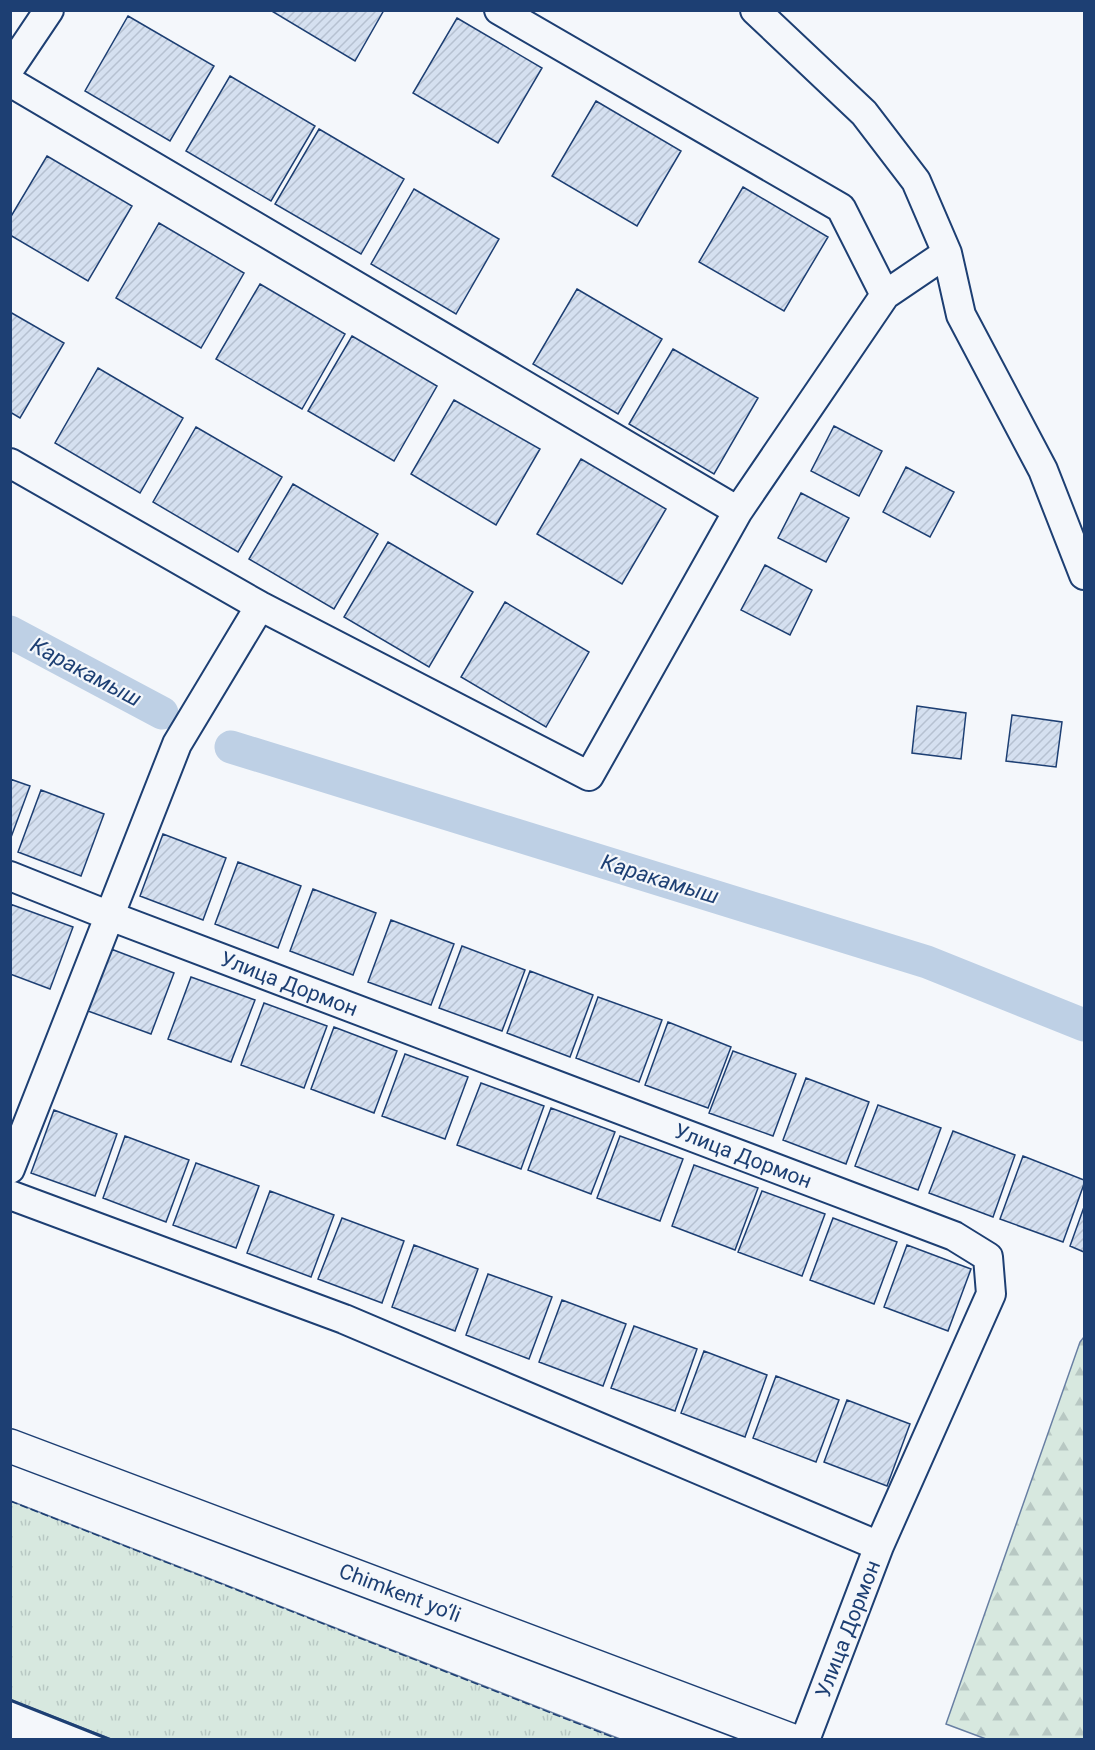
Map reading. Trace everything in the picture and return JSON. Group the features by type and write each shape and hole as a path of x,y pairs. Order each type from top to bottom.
{"highway":[{"name":"Chimkent yo‘li","path":"10,1446 790,1740"}],"street":[{"path":"10,68 49,10"},
{"path":"500,10 841,208 885,294"},
{"path":"755,10 864,113 916,182 947,253 961,315 1042,470 1084,575"},
{"path":"10,82 738,511"},
{"path":"10,463 260,606 589,776 738,511 885,294 947,253"},
{"path":"10,1169 177,744 260,606"},
{"name":"Улица Дормон","path":"10,876 954,1236 988,1257 991,1294 879,1546 805,1740"},
{"path":"10,1195 344,1319 879,1546"}],"green space":[{"path":"1084,1337 1084,1739 986,1739 946,1724 1080,1342"},
{"path":"10,1501 620,1739 111,1739 11,1700"}],"building":[{"path":"270,10 384,10 355,61"},
{"path":"128,16 214,66 170,141 85,91"},
{"path":"457,18 542,68 498,143 413,93"},
{"path":"230,76 315,126 271,201 186,151"},
{"path":"596,101 681,151 637,226 552,176"},
{"path":"319,129 404,179 361,254 275,204"},
{"path":"47,156 132,206 88,281 10,235 10,218"},
{"path":"743,187 828,237 784,311 699,262"},
{"path":"414,189 499,239 456,314 371,264"},
{"path":"159,223 244,273 201,348 116,298"},
{"path":"260,284 345,334 302,409 216,359"},
{"path":"577,289 662,339 618,414 533,364"},
{"path":"10,312 64,343 20,418 10,412"},
{"path":"352,336 437,386 394,461 308,411"},
{"path":"673,349 758,398 714,474 629,424"},
{"path":"98,368 183,418 140,493 55,443"},
{"path":"454,400 540,449 496,525 411,474"},
{"path":"834,426 882,451 859,496 811,471"},
{"path":"196,427 282,477 238,552 153,502"},
{"path":"581,459 666,509 622,584 537,534"},
{"path":"906,467 954,492 930,537 883,512"},
{"path":"293,484 378,534 334,609 249,559"},
{"path":"801,493 849,518 826,562 778,538"},
{"path":"388,542 473,592 429,667 344,617"},
{"path":"765,565 812,590 790,635 741,610"},
{"path":"505,602 589,652 546,727 461,677"},
{"path":"917,706 966,713 961,759 912,753"},
{"path":"1012,715 1062,722 1056,767 1006,761"},
{"path":"10,779 30,786 10,840"},
{"path":"41,790 104,814 81,876 18,852"},
{"path":"163,834 226,858 203,920 140,896"},
{"path":"238,862 301,886 278,948 215,924"},
{"path":"313,889 376,913 353,975 290,951"},
{"path":"10,904 73,927 50,989 10,974"},
{"path":"391,920 454,944 431,1005 368,982"},
{"path":"462,946 525,970 502,1031 439,1008"},
{"path":"111,949 174,973 151,1034 88,1011"},
{"path":"530,971 593,995 570,1057 507,1033"},
{"path":"191,977 255,1000 231,1062 168,1039"},
{"path":"598,997 662,1020 639,1082 576,1058"},
{"path":"264,1003 327,1026 304,1088 241,1065"},
{"path":"668,1022 731,1047 708,1108 645,1085"},
{"path":"334,1027 397,1051 374,1113 311,1089"},
{"path":"733,1051 796,1074 773,1136 709,1113"},
{"path":"405,1054 468,1077 445,1139 382,1116"},
{"path":"806,1078 869,1102 846,1164 783,1140"},
{"path":"481,1083 544,1106 521,1169 457,1145"},
{"path":"878,1105 941,1128 918,1190 855,1166"},
{"path":"551,1108 615,1132 591,1194 528,1170"},
{"path":"54,1110 117,1134 95,1196 31,1173"},
{"path":"953,1131 1015,1155 993,1217 929,1193"},
{"path":"125,1136 189,1160 166,1222 103,1198"},
{"path":"620,1136 683,1159 660,1221 597,1198"},
{"path":"1023,1156 1084,1180 1063,1242 1000,1219"},
{"path":"196,1163 259,1186 236,1248 173,1225"},
{"path":"694,1165 758,1188 735,1250 672,1226"},
{"path":"270,1191 334,1215 311,1277 247,1253"},
{"path":"762,1191 825,1214 802,1276 738,1252"},
{"path":"1084,1207 1084,1252 1070,1246"},
{"path":"342,1218 404,1241 382,1303 318,1279"},
{"path":"833,1218 897,1242 874,1304 810,1280"},
{"path":"414,1245 478,1269 455,1331 392,1307"},
{"path":"907,1245 971,1269 948,1331 884,1307"},
{"path":"488,1274 552,1297 529,1359 466,1335"},
{"path":"562,1300 626,1324 603,1386 539,1362"},
{"path":"634,1326 697,1349 675,1411 611,1388"},
{"path":"704,1351 767,1375 745,1437 681,1413"},
{"path":"776,1376 839,1400 816,1462 753,1438"},
{"path":"847,1400 910,1424 887,1486 824,1462"}],"waterway":[{"name":"Каракамыш","path":"10,632 162,713"},
{"name":"Каракамыш","path":"231,747 927,962 1084,1025"}],"fence":[{"path":"10,1501 620,1740"}],"wall":[{"path":"10,1700 111,1740"}]}
